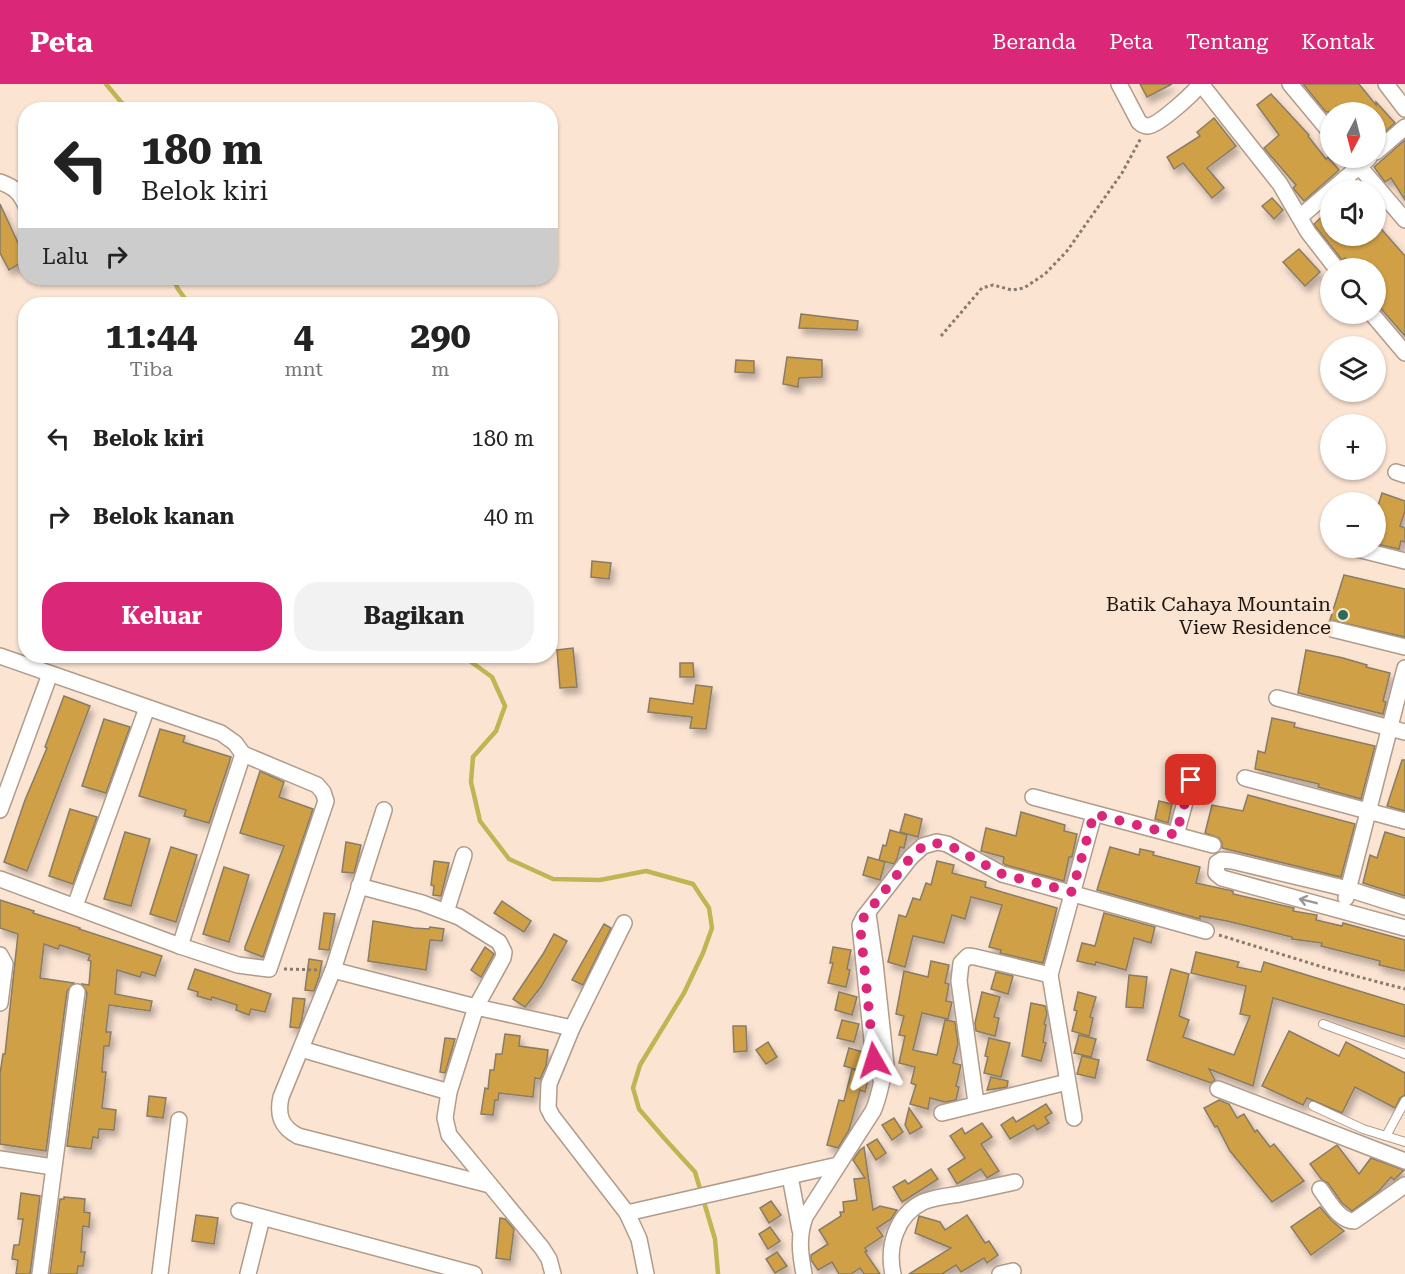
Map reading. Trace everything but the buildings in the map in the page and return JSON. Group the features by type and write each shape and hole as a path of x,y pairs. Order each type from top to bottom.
{"street":[{"path":"1119,84 1139,122 1148,126 1200,84 1280,184 1308,232 1328,258"},
{"path":"1290,84 1320,120"},
{"path":"1386,84 1405,109"},
{"path":"1386,143 1405,127"},
{"path":"1300,217 1352,168"},
{"path":"1366,168 1405,220"},
{"path":"0,182 12,186 18,192"},
{"path":"1380,324 1405,353"},
{"path":"1386,556 1405,561"},
{"path":"1332,629 1405,647"},
{"path":"0,656 18,662"},
{"path":"0,879 180,946 238,965 269,969 326,801 323,792 316,785 243,754 235,743 221,733 19,663"},
{"path":"1344,910 1368,811 1398,730 1405,668"},
{"path":"0,810 50,674"},
{"path":"1277,698 1398,730"},
{"path":"75,906 147,708"},
{"path":"180,946 243,754"},
{"path":"1245,778 1405,821"},
{"path":"1176,835 1191,780"},
{"path":"1033,797 1213,845"},
{"path":"384,810 333,970 281,1097 278,1109 281,1122 288,1131 298,1136 490,1185"},
{"path":"1074,1118 1050,975 1094,814"},
{"path":"800,1230 805,1217 873,1111 879,1097 881,1079 874,1060 859,930 861,921 911,857 923,846 937,842 947,844 1002,874 1206,931"},
{"path":"446,912 464,855"},
{"path":"1405,907 1348,889 1232,861 1219,861 1216,869 1217,874 1222,878 1405,928"},
{"path":"358,886 422,903 459,917 499,942 502,947 503,958 476,1007 449,1092 445,1118 449,1135 542,1248 549,1259 553,1274"},
{"path":"624,923 572,1028 549,1084 548,1108 627,1213 639,1239 646,1274"},
{"path":"0,955 5,964 5,972 0,1003"},
{"path":"976,1103 959,981 961,963 968,956 1050,975"},
{"path":"333,970 476,1007 572,1028"},
{"path":"40,1274 77,992"},
{"path":"301,1049 449,1092"},
{"path":"942,1113 1067,1083"},
{"path":"1218,1089 1405,1161"},
{"path":"160,1274 178,1120"},
{"path":"0,1159 53,1167"},
{"path":"627,1213 838,1165"},
{"path":"790,1176 800,1230 799,1246 804,1274"},
{"path":"893,1274 891,1253 895,1232 914,1208 938,1197 1015,1182"},
{"path":"1320,1189 1342,1217 1347,1221 1354,1221 1405,1185"},
{"path":"239,1212 474,1274"},
{"path":"248,1274 262,1218"}],"lane":[{"path":"1323,1024 1405,1054"},
{"path":"1386,1136 1405,1101"},
{"path":"1313,1106 1363,1129 1405,1142"}],"path":[{"path":"941,336 982,288 993,285 1012,290 1024,288 1045,274 1066,251 1122,173 1148,126"},
{"path":"1206,931 1329,969 1405,988"},
{"path":"269,969 333,970"}],"waterway":[{"path":"106,84 121,102"},
{"path":"176,285 184,297"},
{"path":"473,663 492,677 505,706 496,731 473,757 471,782 480,821 509,859 553,879 600,880 646,871 693,884 709,908 712,928 703,953 684,993 640,1065 633,1088 639,1109 695,1172 715,1239 718,1274"}],"place":[{"name":"Batik Cahaya Mountain View Residence","path":"1343,615"}],"route":[{"path":"874,1060 860,925 918,850 931,843 947,844 1002,874 1072,892 1094,814 1176,835 1191,780"}]}
